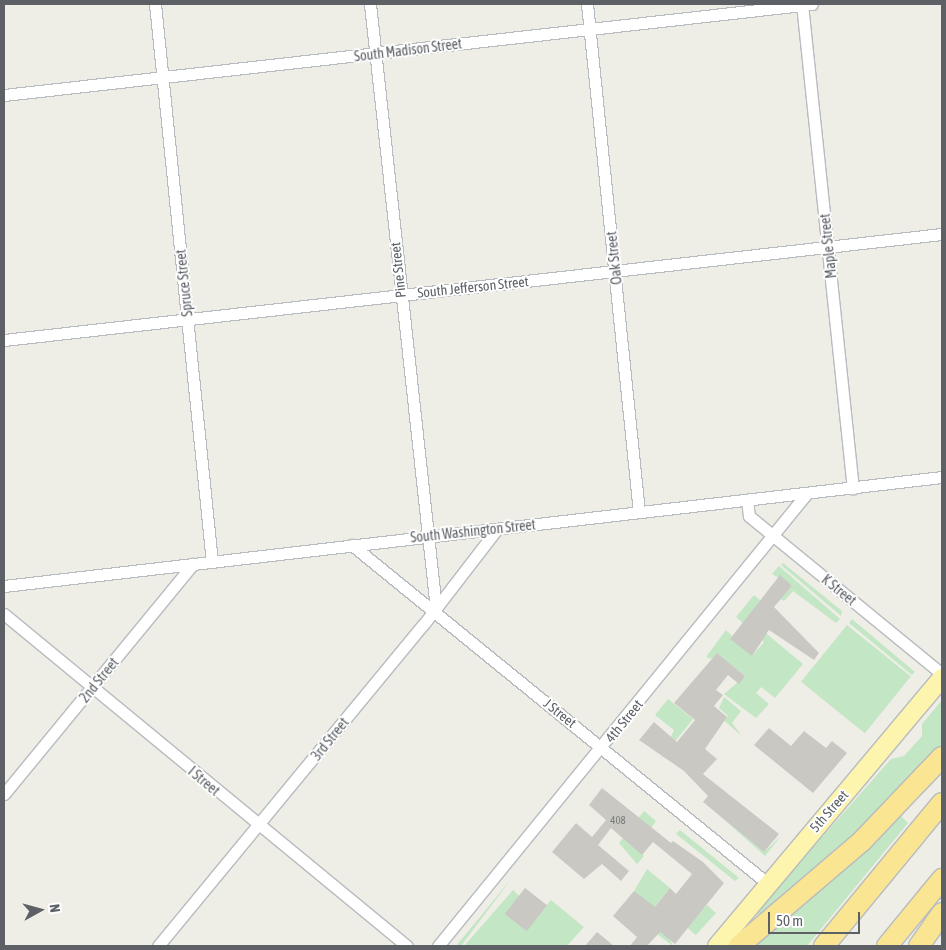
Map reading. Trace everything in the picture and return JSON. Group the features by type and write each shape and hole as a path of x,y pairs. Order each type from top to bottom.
{"highway":[{"path":"739,946 862,841 942,757"},
{"path":"824,946 942,803"},
{"path":"887,946 942,878"},
{"path":"919,946 942,913"}],"main road":[{"name":"5th Street","path":"717,946 767,883 942,678"}],"street":[{"name":"Spruce Street","path":"155,4 212,562"},
{"name":"Pine Street","path":"370,4 426,536 436,609"},
{"name":"Oak Street","path":"587,4 639,512"},
{"name":"South Madison Street","path":"4,95 806,4"},
{"name":"Maple Street","path":"806,4 828,247 853,488"},
{"name":"South Jefferson Street","path":"4,340 942,234"},
{"name":"South Washington Street","path":"4,586 942,478"},
{"name":"4th Street","path":"438,946 807,493"},
{"name":"K Street","path":"747,500 748,516 942,674"},
{"name":"3rd Street","path":"158,946 436,609 497,529"},
{"name":"J Street","path":"352,545 436,609 767,883"},
{"name":"2nd Street","path":"4,794 92,689 192,564"},
{"name":"I Street","path":"4,614 258,826 407,946"}],"green space":[{"path":"783,563 842,611 841,616 781,565"},
{"path":"779,566 840,619 836,623 793,591 784,601 781,599 792,586 772,574"},
{"path":"754,595 760,600 751,621 803,664 775,698 761,687 756,693 769,704 756,718 724,694 745,676 717,653 712,659 706,657 726,630 752,656 764,642 736,617"},
{"path":"852,619 915,672 912,675 849,623"},
{"path":"847,625 911,677 865,733 801,682"},
{"path":"724,697 741,711 732,723 742,736 714,712 725,720 728,716 719,708"},
{"path":"668,699 693,719 661,759 674,730 655,715"},
{"path":"942,700 942,746 859,833 761,916 756,912 891,759 904,756 922,736 922,724"},
{"path":"710,807 764,852 781,836 765,856"},
{"path":"644,811 656,821 651,828 646,824 630,844 644,856 637,864 619,843"},
{"path":"899,814 908,823 807,946 752,946"},
{"path":"680,830 739,878 735,881 676,834"},
{"path":"647,869 670,888 655,907 673,946 650,929 634,891"},
{"path":"512,878 461,946 456,946"},
{"path":"513,890 539,915 551,900 584,927 567,946 464,946"},
{"path":"707,905 716,913 696,935 687,927"}],"building":[{"path":"780,575 792,586 774,607 819,653 814,660 769,630 752,656 730,639"},
{"path":"717,653 745,676 739,684 728,675 716,690 723,695 714,706 727,717 705,749 717,759 703,774 779,834 764,852 703,802 708,796 684,771 639,740 654,722 677,742 695,720 674,703"},
{"path":"769,728 791,746 804,731 826,748 832,741 847,753 813,793 754,745"},
{"path":"602,788 671,843 673,841 703,862 724,883 675,944 660,932 647,946 630,946 637,937 613,916 634,891 655,907 670,888 676,894 692,874 653,842 642,855 611,828 598,845 629,871 621,881 602,864 584,879 552,852 576,823 592,837 606,820 589,805"},
{"path":"525,888 547,905 527,931 505,914"},
{"path":"597,932 614,946 585,946"}]}
